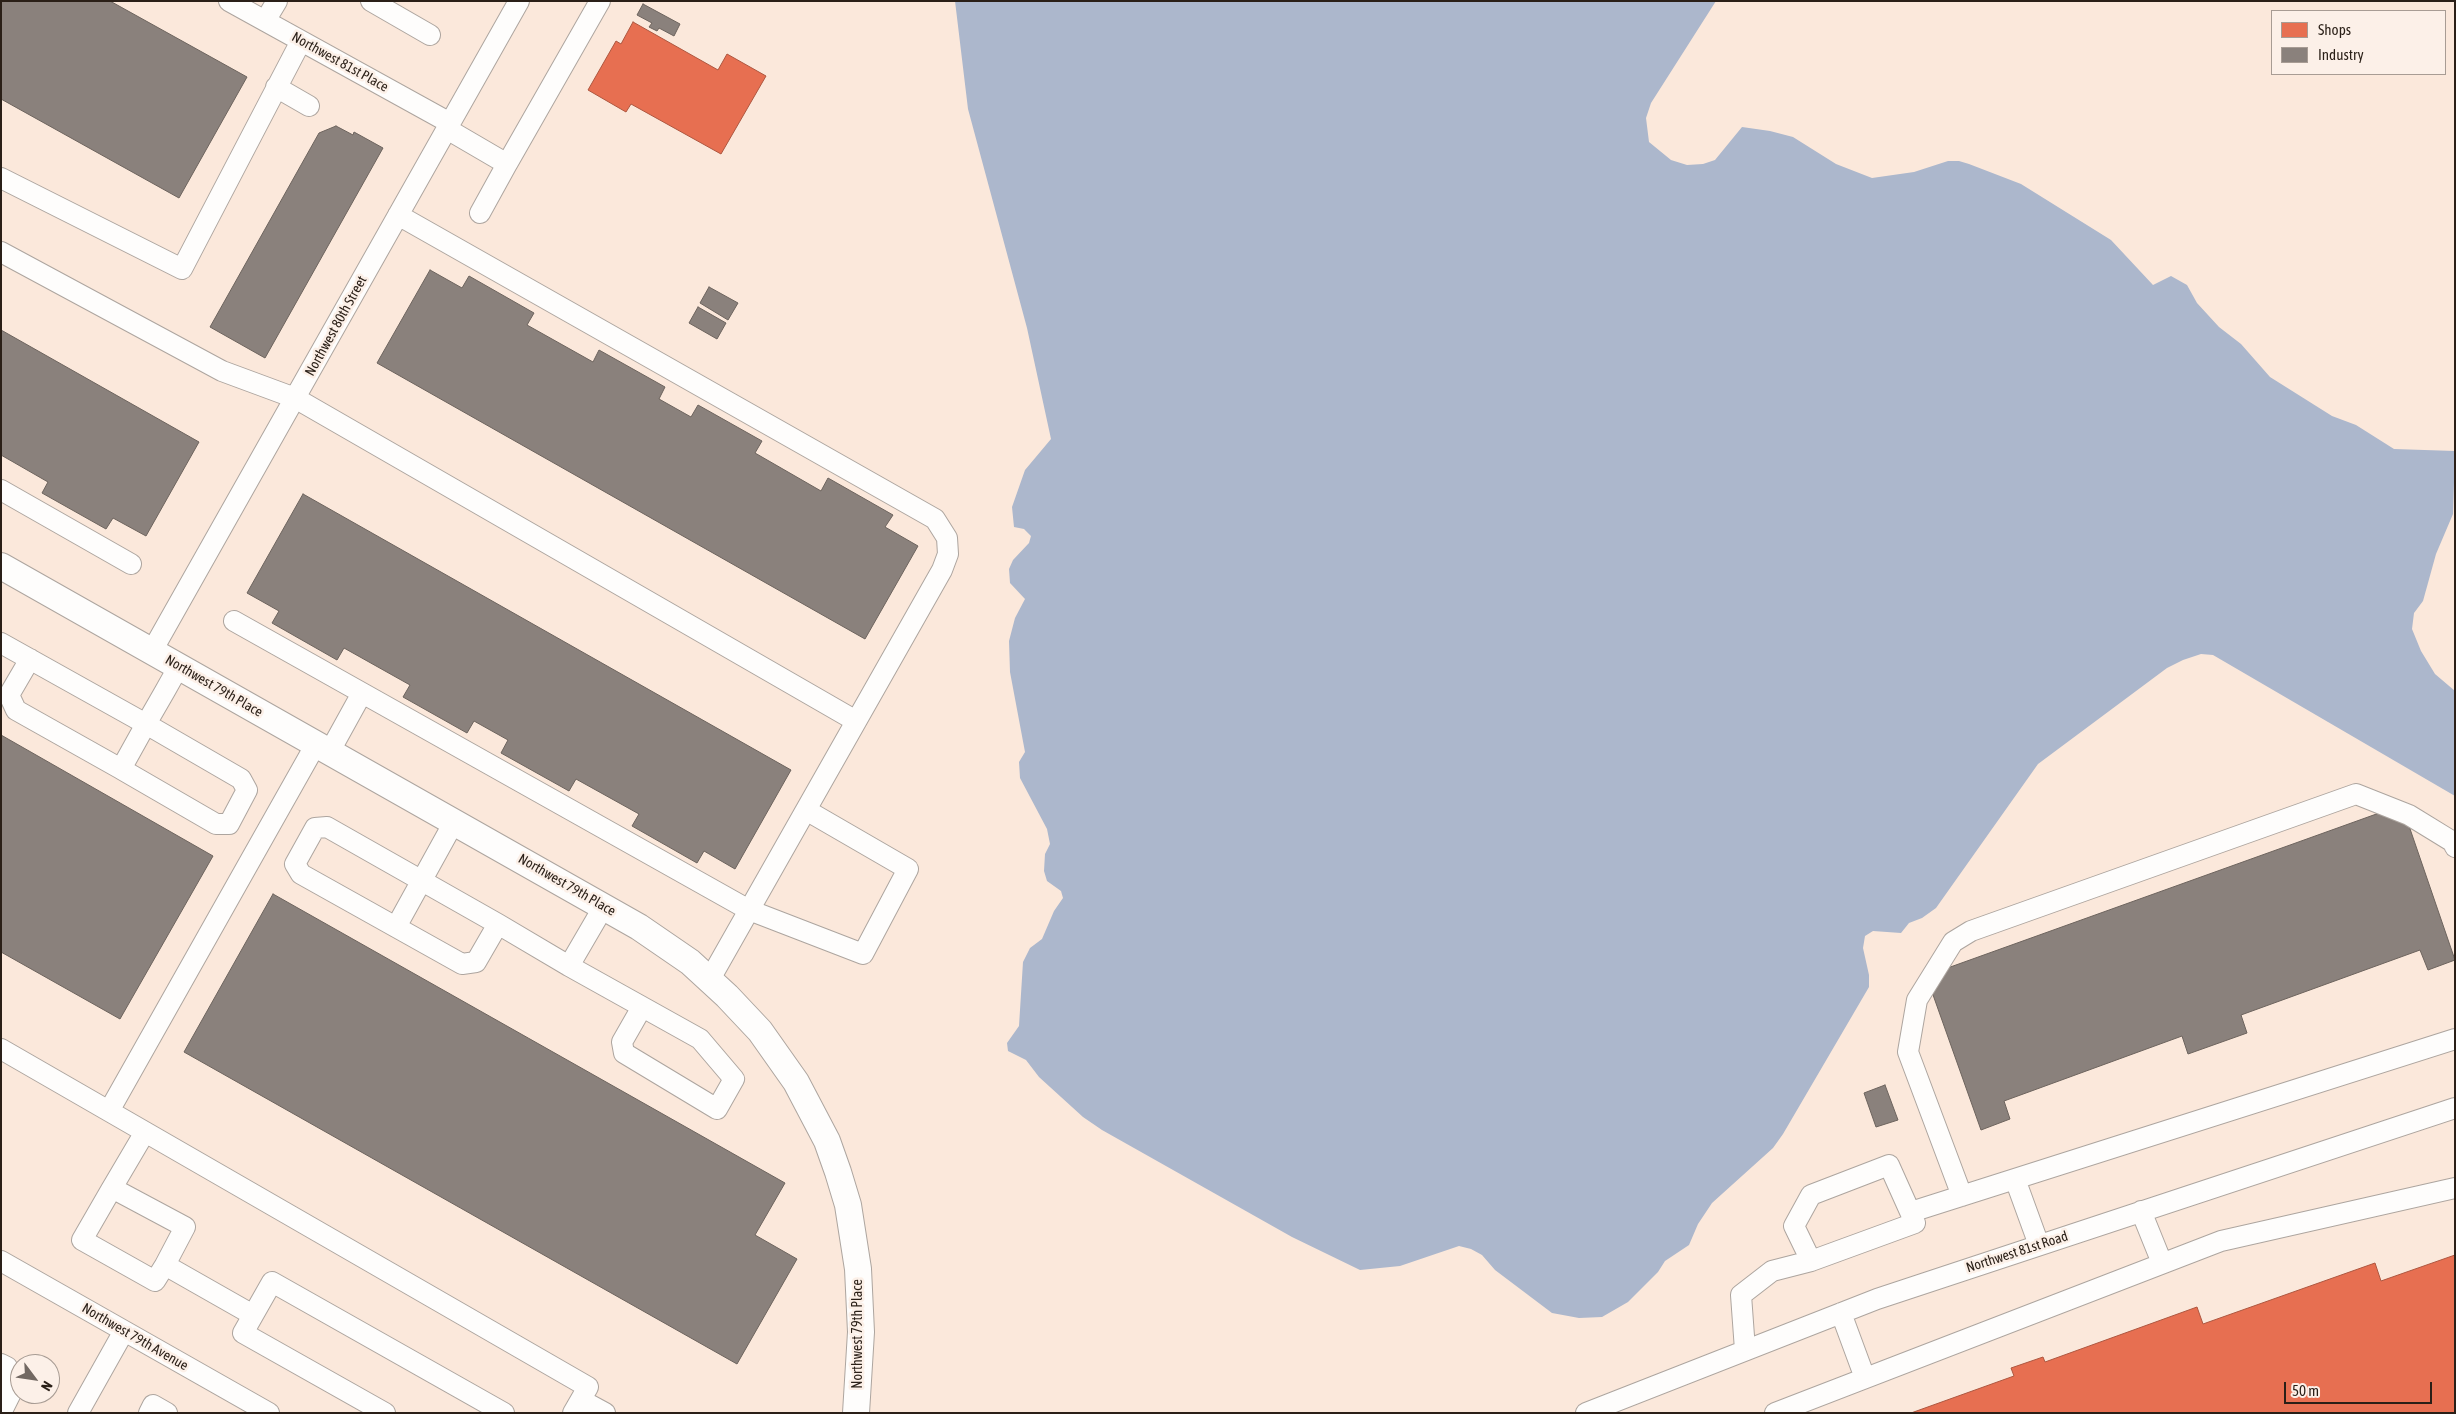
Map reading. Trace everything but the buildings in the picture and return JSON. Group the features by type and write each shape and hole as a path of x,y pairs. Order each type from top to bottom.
{"main road":[{"name":"Northwest 79th Place","path":"1,566 604,906 668,945 710,979 744,1012 779,1056 811,1109 838,1172 848,1205 859,1285 861,1332 856,1413"}],"street":[{"name":"Northwest 81st Place","path":"229,1 448,126 507,164"},
{"path":"265,21 277,1"},
{"path":"371,1 430,35"},
{"name":"Northwest 80th Street","path":"152,651 519,1"},
{"path":"480,213 600,1"},
{"path":"1,178 182,269 301,41"},
{"path":"276,87 309,106"},
{"path":"398,215 935,519 947,538 948,554 942,570 710,979"},
{"path":"1,252 222,371 295,398 856,721"},
{"path":"1,490 131,564"},
{"path":"234,621 749,910 863,954 908,869 806,810"},
{"path":"1,643 30,659 146,724 241,779 247,790 229,824 216,824 16,710 10,695 30,659"},
{"path":"121,770 179,666"},
{"path":"109,1111 323,748 362,693"},
{"path":"1962,1196 1908,1052 1917,1000 1953,942 1970,931 2356,794 2409,815 2453,842 2455,847"},
{"path":"396,927 454,822"},
{"path":"498,924 476,962 462,964 301,874 295,864 315,828 327,827 498,924 569,966 642,1007 700,1040 734,1079 717,1109 624,1053 622,1042 642,1007"},
{"path":"569,966 604,906"},
{"path":"1911,1212 2455,1039"},
{"path":"1,1049 588,1387 577,1406 604,1413"},
{"name":"Northwest 81st Road","path":"1586,1413 1841,1313 2039,1245 2455,1108"},
{"path":"112,1188 185,1228 155,1281 82,1240 112,1188 145,1132"},
{"path":"1745,1350 1741,1295 1772,1272 1811,1261 1916,1222 1889,1165 1811,1195 1794,1226 1811,1261"},
{"path":"2015,1179 2039,1245"},
{"path":"1775,1413 2221,1240 2455,1188"},
{"path":"2141,1211 2162,1263"},
{"name":"Northwest 79th Avenue","path":"1,1261 269,1413"},
{"path":"165,1265 253,1315"},
{"path":"385,1413 243,1333 272,1282 504,1413"},
{"path":"1841,1313 1865,1378"},
{"path":"78,1413 124,1331"},
{"path":"1,1364 7,1368 12,1393 1,1413"},
{"path":"149,1413 153,1405 167,1413"}],"shaded area":[{"path":"1,1 2455,1 2455,1413 1,1413"}],"water":[{"path":"955,1 1716,1 1651,103 1646,118 1649,142 1671,160 1687,165 1703,164 1715,160 1742,127 1793,137 1836,164 1872,178 1914,172 1948,161 1959,161 1969,164 2021,184 2111,240 2153,285 2171,276 2187,285 2197,303 2219,327 2241,344 2270,377 2332,416 2356,425 2394,449 2455,451 2453,514 2436,554 2423,601 2414,613 2412,629 2421,651 2435,674 2455,691 2455,796 2213,655 2201,654 2183,660 2167,668 2038,764 1936,908 1922,918 1909,923 1901,933 1873,931 1865,936 1863,948 1869,975 1869,987 1783,1134 1773,1148 1712,1203 1698,1224 1689,1245 1665,1261 1658,1272 1628,1302 1602,1317 1579,1318 1552,1313 1495,1270 1482,1255 1471,1249 1459,1246 1400,1266 1360,1270 1292,1237 1102,1130 1083,1117 1039,1077 1026,1060 1008,1051 1007,1043 1019,1026 1023,962 1030,948 1042,939 1054,911 1063,898 1061,891 1047,881 1044,871 1045,854 1050,844 1047,829 1020,778 1019,762 1025,752 1010,672 1009,641 1015,618 1025,599 1010,583 1009,569 1013,560 1029,543 1031,536 1024,529 1014,527 1012,507 1025,470 1051,439 1027,328 968,109"}]}
